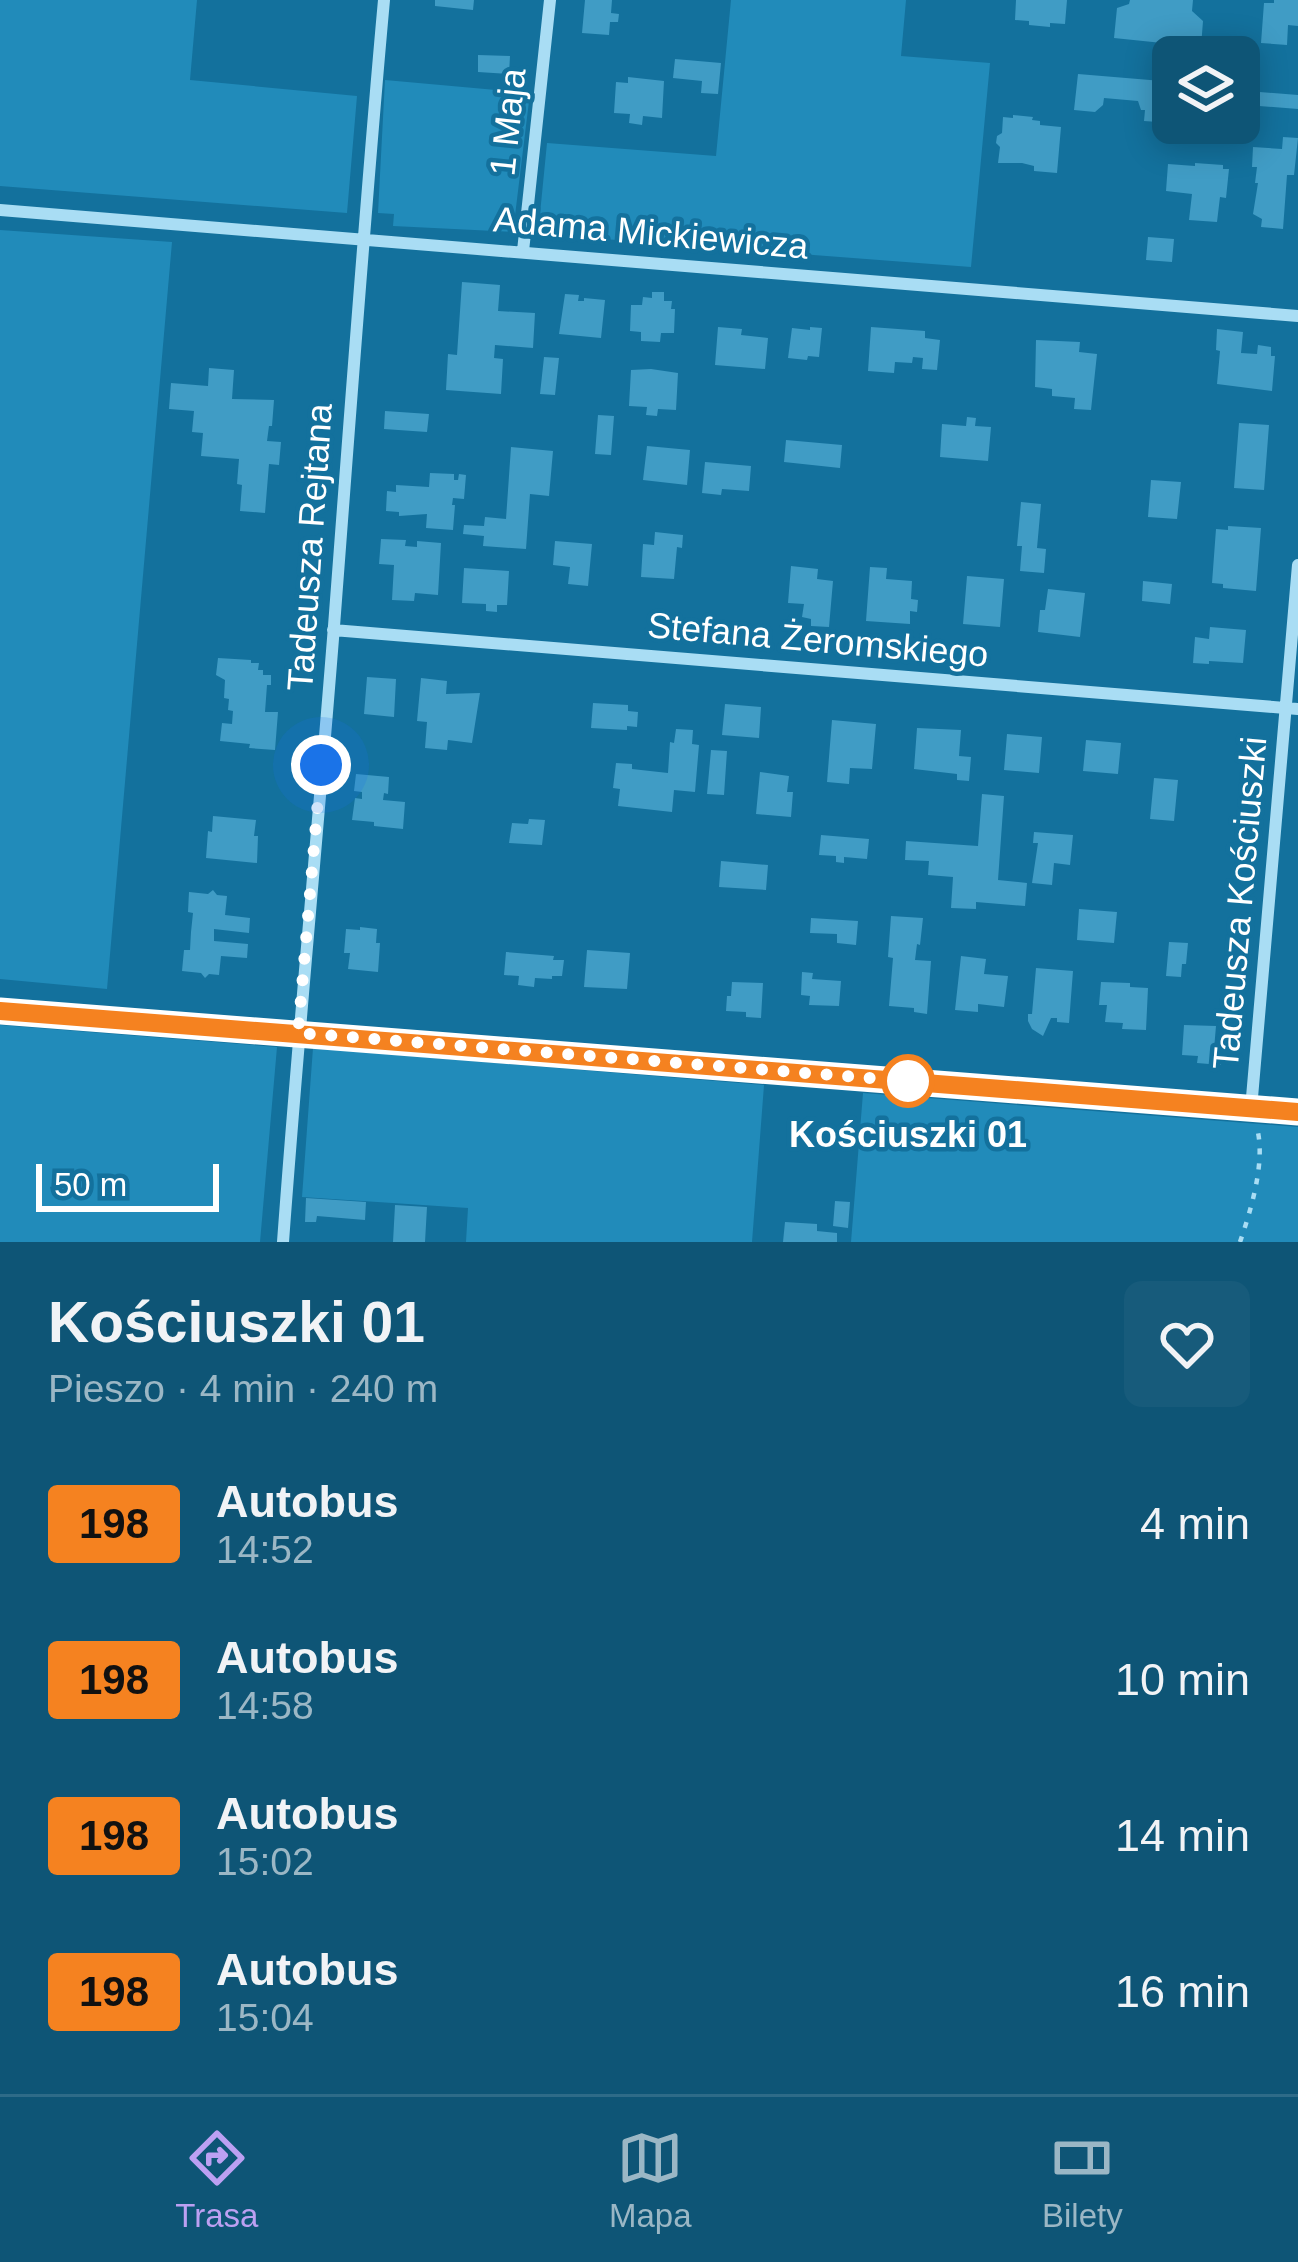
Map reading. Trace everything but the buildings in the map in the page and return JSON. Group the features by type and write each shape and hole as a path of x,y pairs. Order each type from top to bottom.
{"street":[{"name":"Tadeusza Rejtana","path":"283,1242 384,0"},
{"name":"1 Maja","path":"523,250 550,0"},
{"name":"Adama Mickiewicza","path":"0,210 1298,316"},
{"name":"Tadeusza Kościuszki","path":"1251,1108 1292,708 1298,565"},
{"name":"Stefana Żeromskiego","path":"333,630 1292,708"},
{"path":"0,1011 1298,1112"}],"path":[{"name":"Tadeusza Kościuszki","path":"1240,1242 1250,1214 1262,1142 1251,1108"}],"shaded area":[{"path":"0,0 197,0 190,80 357,96 347,213 0,186"},
{"path":"731,0 906,0 901,56 990,63 971,267 538,234 547,143 716,156"},
{"path":"385,80 530,93 513,232 393,226 394,214 378,213"},
{"path":"0,230 172,242 107,989 0,979"},
{"path":"0,1025 277,1047 260,1242 0,1242"},
{"path":"313,1048 764,1085 752,1242 466,1242 468,1208 302,1197"},
{"path":"863,1093 1298,1127 1298,1242 851,1242"}],"bus line":[{"name":"198","path":"0,1011 1298,1112"}],"place":[{"name":"Kościuszki 01","path":"908,1081"}],"route":[{"path":"321,765 298,1033 908,1081"}]}
